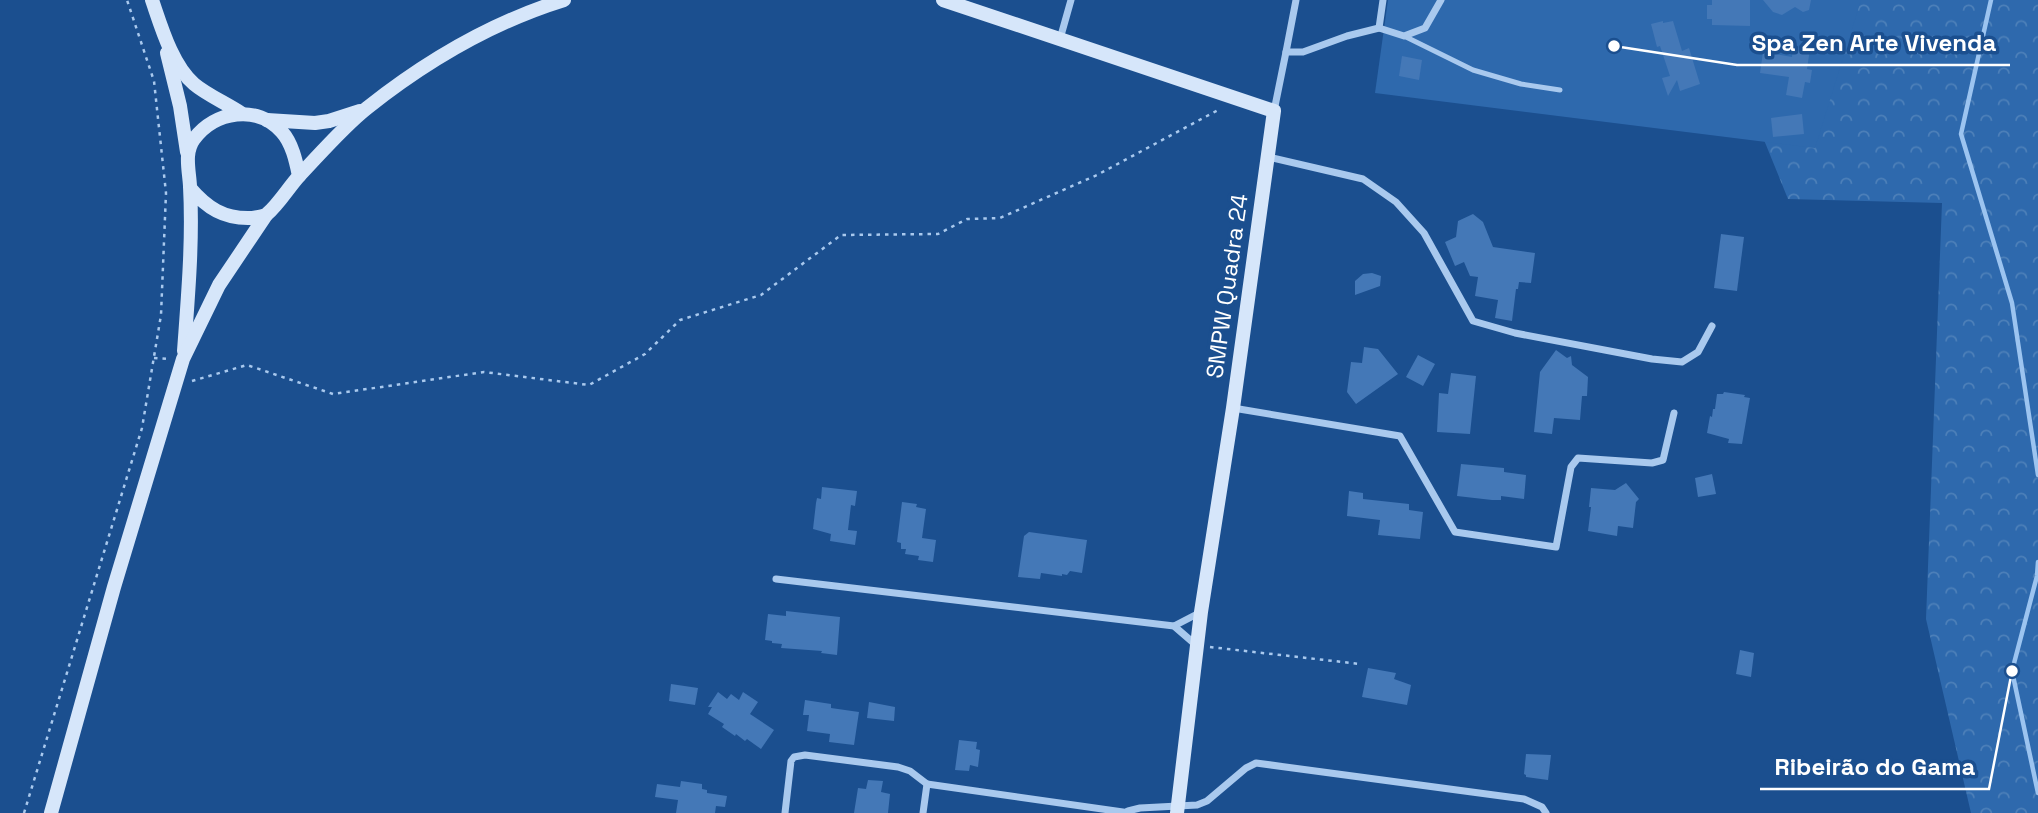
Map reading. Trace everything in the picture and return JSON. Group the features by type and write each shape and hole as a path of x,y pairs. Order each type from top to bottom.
{"street":[{"path":"152,0 165,38 187,77 202,90 241,113 267,120 315,122 329,121 365,109"},
{"path":"51,813 114,587 183,359 219,285 266,215 299,176 365,109 448,53 520,17 564,0"},
{"path":"943,0 1274,111 1296,0"},
{"path":"1060,39 1071,0"},
{"path":"1379,28 1383,0"},
{"path":"1286,52 1303,52 1379,28 1404,36 1424,29 1441,0"},
{"path":"165,38 180,106 190,188 190,255 183,359"},
{"name":"SMPW Quadra 24","path":"1178,809 1201,612 1233,408 1274,111"},
{"path":"187,152 193,140 209,124 241,113"},
{"path":"267,120 287,139 299,176"},
{"path":"1268,157 1363,179 1396,202 1424,233 1473,321 1514,333 1652,359 1682,362 1698,352 1712,326"},
{"path":"190,188 210,208 228,217 266,215"},
{"path":"1233,408 1400,436 1455,532 1556,547 1571,467 1578,458 1652,463 1663,460 1674,412"},
{"path":"776,579 1174,626 1197,645"},
{"path":"1174,626 1201,612"},
{"path":"785,813 789,769 791,761 799,755 898,767 910,771 927,783 1129,812 1140,808 1178,809 1197,805 1207,801 1246,768 1256,763 1524,799 1542,807 1546,813"},
{"path":"923,813 927,783"}],"lane":[{"path":"1404,36 1473,70 1521,84 1560,90"}],"path":[{"path":"24,813 142,428 161,315 166,193 154,81 127,0"},
{"path":"175,386 247,365 332,394 484,372 589,385 645,354 680,320 761,295 841,235 937,234 967,219 1000,218 1097,176 1239,99"},
{"path":"1197,645 1360,664"}],"green space":[{"path":"1388,0 1861,0 1815,148 1375,93"},
{"path":"1707,0 2038,0 2038,813 1971,813 1926,619 1942,203 1788,199"}],"building":[{"path":"1712,0 1750,0 1750,26 1712,25 1712,19 1707,19 1707,5 1712,5"},
{"path":"1763,0 1811,0 1809,10 1803,12 1795,7 1782,15 1773,12"},
{"path":"1673,21 1682,51 1689,48 1700,84 1680,91 1677,80 1668,96 1662,78 1670,76 1660,46 1657,47 1651,24"},
{"path":"1793,47 1810,49 1807,69 1812,70 1810,83 1805,82 1802,98 1786,95 1789,77 1760,73 1763,52 1792,57"},
{"path":"1402,56 1422,60 1419,80 1399,76"},
{"path":"1802,114 1804,134 1773,137 1771,118"},
{"path":"1473,214 1483,222 1493,247 1535,253 1531,283 1519,282 1516,289 1512,321 1495,318 1498,300 1475,296 1478,277 1470,276 1464,262 1455,266 1445,242 1456,237 1458,221"},
{"path":"1721,234 1744,237 1737,291 1714,288"},
{"path":"1363,274 1381,276 1380,286 1355,295 1355,281"},
{"path":"1364,347 1378,349 1398,374 1356,404 1347,392 1351,362 1362,363"},
{"path":"1556,350 1567,358 1571,356 1572,365 1588,377 1587,396 1582,396 1580,420 1554,418 1552,434 1534,432 1540,372"},
{"path":"1418,355 1435,364 1423,386 1406,377"},
{"path":"1451,373 1476,376 1470,434 1437,432 1439,393 1448,394"},
{"path":"1724,392 1750,398 1742,444 1728,443 1729,439 1707,433 1717,394"},
{"path":"1461,464 1504,468 1504,472 1526,475 1524,499 1501,496 1501,500 1492,500 1457,496"},
{"path":"1712,474 1716,494 1698,497 1695,478"},
{"path":"1626,483 1639,499 1636,502 1633,528 1618,526 1617,536 1588,531 1591,488 1615,490"},
{"path":"822,487 857,491 855,506 851,505 848,530 857,531 855,545 830,541 831,534 813,529 817,498 821,499"},
{"path":"1349,491 1363,493 1363,499 1409,504 1409,510 1423,512 1420,539 1378,535 1380,520 1347,516"},
{"path":"902,502 917,504 916,507 926,509 922,538 936,540 933,562 918,560 919,556 905,554 906,549 901,549 901,543 897,542"},
{"path":"1029,532 1087,540 1082,573 1070,571 1062,576 1041,573 1040,579 1018,577 1024,536"},
{"path":"786,611 840,617 837,655 821,653 822,651 781,648 782,644 765,640 768,614 786,616"},
{"path":"1740,650 1754,653 1751,677 1736,674"},
{"path":"1368,668 1396,673 1394,679 1411,685 1407,705 1362,697"},
{"path":"671,684 698,688 695,705 669,701"},
{"path":"718,692 727,699 731,694 739,700 743,692 758,702 750,714 774,730 761,749 747,739 745,741 736,734 735,736 722,727 724,724 708,714 712,707 708,707"},
{"path":"805,700 831,704 831,708 859,712 854,745 829,742 830,734 807,731 809,715 803,715"},
{"path":"869,702 895,707 894,721 867,718"},
{"path":"959,740 977,742 976,749 980,750 978,767 970,765 969,771 955,770"},
{"path":"1526,754 1551,755 1548,780 1526,777"},
{"path":"868,780 883,781 881,792 890,794 888,813 854,813 858,788 866,789"},
{"path":"681,781 702,784 702,789 707,790 707,793 727,796 725,807 716,806 715,813 676,813 678,800 655,797 657,784 680,787"}],"waterway":[{"path":"1991,0 1961,134 2012,303 2038,475"},
{"path":"2038,562 2037,576 2012,671 2038,793"}],"place":[{"name":"Spa Zen Arte Vivenda","path":"1614,46"},
{"name":"Ribeirão do Gama","path":"2012,671"}]}
